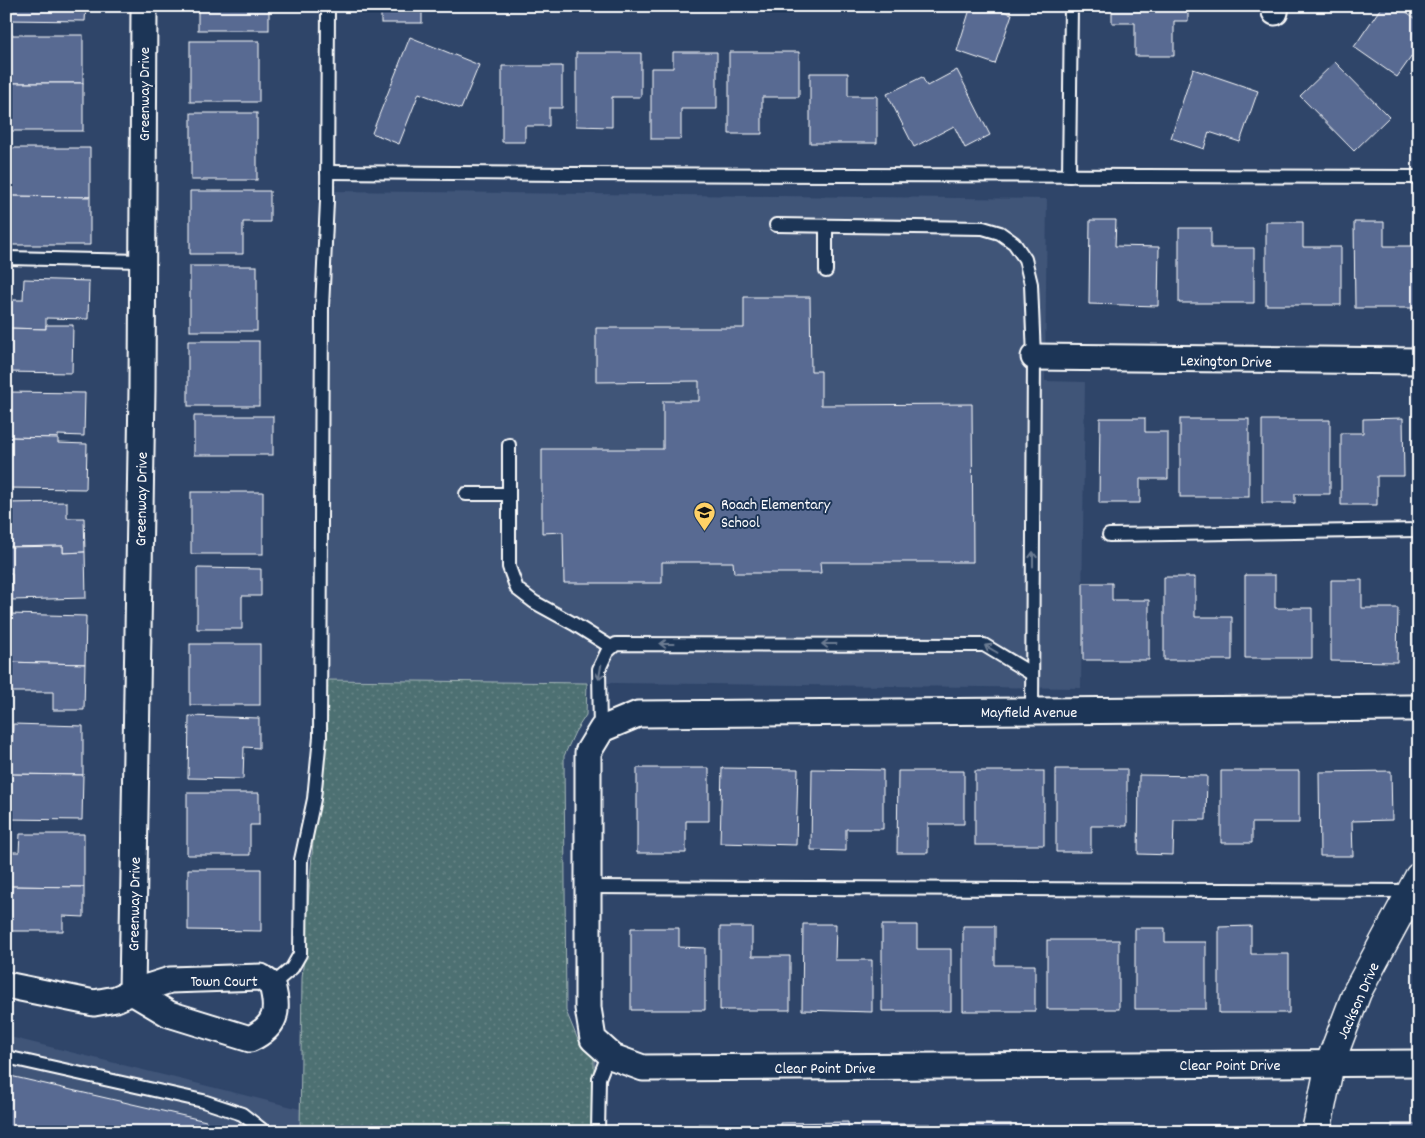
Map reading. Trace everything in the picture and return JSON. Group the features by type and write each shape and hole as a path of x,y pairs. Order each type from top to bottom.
{"street":[{"name":"Greenway Drive","path":"132,992 144,6"},
{"name":"Lexington Drive","path":"1034,357 1419,360"},
{"name":"Mayfield Avenue","path":"600,732 602,728 638,714 886,710 1032,712 1419,708"},
{"name":"Clear Point Drive","path":"600,732 588,752 588,1008 593,1039 613,1057 643,1068 1419,1063"},
{"name":"Jackson Drive","path":"1316,1132 1330,1063 1357,992 1416,886"},
{"name":"Town Court","path":"6,985 94,1003 116,999 132,992 170,980 261,977 272,984 276,1003 274,1019 262,1033 250,1039 169,1014 132,992"}],"lane":[{"path":"272,984 292,968 300,954 301,860 314,798 320,737 322,308 327,172 328,6"},
{"path":"1069,176 1071,6"},
{"path":"327,172 1419,177"},
{"path":"776,225 983,228 1000,233 1014,243 1025,259 1031,284 1034,357 1032,712"},
{"path":"826,226 826,271"},
{"path":"6,258 142,261"},
{"path":"509,445 509,567 518,589 534,602 611,647"},
{"path":"466,494 509,494"},
{"path":"1109,535 1419,530"},
{"path":"600,732 599,669 611,647 616,644 984,645 1032,674"},
{"path":"588,887 1416,886"},
{"path":"598,1132 599,1078 608,1053"},
{"path":"6,1057 203,1101 242,1114 265,1132"}],"shaded area":[{"name":"Roach Elementary School","path":"332,191 1047,199 1045,381 1085,382 1081,688 326,680"},
{"path":"6,1036 300,1109 300,1132 6,1132"}],"green space":[{"path":"326,680 587,683 586,715 575,732 564,756 566,1011 578,1040 594,1056 594,1132 300,1132 302,979"}],"building":[{"path":"6,6 86,6 85,21 6,20"},
{"path":"198,6 269,6 269,30 198,30"},
{"path":"381,6 422,6 422,23 381,23"},
{"path":"971,6 987,6 1012,14 995,64 957,51"},
{"path":"1112,6 1188,6 1188,21 1174,21 1174,56 1135,56 1135,23 1112,23"},
{"path":"1382,6 1398,6 1419,21 1419,46 1397,77 1354,47"},
{"path":"6,35 83,35 83,83 6,83"},
{"path":"410,37 479,65 461,109 419,93 399,144 372,133"},
{"path":"190,41 259,41 259,102 190,102"},
{"path":"673,52 717,52 717,109 681,109 681,139 651,139 651,68 673,68"},
{"path":"729,52 799,52 799,97 762,97 762,134 729,134"},
{"path":"576,53 641,53 641,97 612,97 612,127 576,126"},
{"path":"1335,62 1389,117 1354,151 1300,96"},
{"path":"502,66 562,66 562,108 549,108 549,126 525,126 525,142 502,142"},
{"path":"1193,69 1258,91 1240,142 1209,132 1204,149 1171,138"},
{"path":"957,70 990,135 965,148 954,126 914,147 887,94 922,77 927,86"},
{"path":"810,73 848,73 848,96 877,96 877,143 810,143"},
{"path":"6,83 83,83 83,131 6,131"},
{"path":"191,113 257,113 257,180 191,180"},
{"path":"6,148 90,148 90,197 6,196"},
{"path":"190,191 270,191 270,222 243,222 243,254 190,254"},
{"path":"6,196 90,197 90,245 6,245"},
{"path":"1090,220 1116,220 1115,246 1159,247 1158,306 1089,304"},
{"path":"1266,222 1303,222 1303,247 1341,247 1341,305 1266,305"},
{"path":"1354,222 1384,222 1384,246 1419,246 1419,308 1355,308"},
{"path":"1179,228 1211,228 1211,248 1254,248 1254,303 1179,303"},
{"path":"190,266 257,266 257,331 190,331"},
{"path":"24,279 89,281 88,319 46,318 46,329 6,328 6,300 23,300"},
{"path":"744,297 810,297 811,371 821,371 821,405 972,404 973,562 820,562 821,573 734,573 733,562 662,562 662,583 564,583 563,532 542,533 542,449 663,449 663,401 699,401 699,381 596,382 596,328 744,328"},
{"path":"46,325 73,325 72,373 6,372 6,328 46,329"},
{"path":"188,341 259,341 259,406 188,406"},
{"path":"6,392 85,393 84,436 58,435 58,438 6,437"},
{"path":"194,416 273,416 273,455 194,455"},
{"path":"1100,418 1145,418 1145,432 1168,432 1168,479 1140,479 1140,503 1099,503"},
{"path":"1403,418 1404,476 1377,476 1377,505 1341,505 1341,433 1363,433 1363,419"},
{"path":"1180,419 1249,419 1249,497 1180,497"},
{"path":"1262,420 1330,420 1330,494 1295,494 1295,503 1262,503"},
{"path":"6,437 58,438 58,443 87,444 86,489 6,488"},
{"path":"191,492 263,492 263,554 191,554"},
{"path":"67,502 67,518 84,518 85,552 63,553 63,546 6,547 6,503"},
{"path":"63,546 63,553 85,552 86,598 12,600 12,573 6,573 6,547"},
{"path":"197,568 261,569 261,596 242,596 242,629 197,629"},
{"path":"1245,575 1275,575 1275,608 1312,608 1312,658 1245,658"},
{"path":"1414,576 1419,576 1419,663 1414,663"},
{"path":"1164,577 1195,577 1195,617 1232,617 1232,660 1164,660"},
{"path":"1331,580 1362,580 1362,608 1398,608 1397,662 1331,661"},
{"path":"1083,583 1112,583 1112,600 1149,600 1149,660 1083,660"},
{"path":"9,614 86,616 85,664 6,662 6,633 9,633"},
{"path":"190,644 260,644 260,705 190,705"},
{"path":"6,662 85,664 84,710 53,710 53,692 6,692"},
{"path":"189,716 259,718 259,748 244,747 243,779 188,778"},
{"path":"13,724 83,726 83,775 6,774 6,746 12,746"},
{"path":"637,768 709,768 709,821 686,821 686,853 637,853"},
{"path":"722,768 798,769 796,845 720,843"},
{"path":"812,769 883,770 883,829 846,829 846,851 811,850"},
{"path":"1056,769 1127,769 1127,826 1091,826 1091,852 1056,852"},
{"path":"898,771 964,771 964,824 928,824 928,853 897,853"},
{"path":"975,771 1044,771 1044,845 975,845"},
{"path":"1221,771 1299,771 1299,823 1252,823 1252,843 1221,843"},
{"path":"1391,771 1392,820 1352,821 1353,856 1320,856 1319,772"},
{"path":"6,774 83,775 82,820 6,819"},
{"path":"1139,775 1207,776 1206,820 1174,820 1173,855 1138,854"},
{"path":"187,793 259,793 259,825 250,825 250,855 187,855"},
{"path":"20,834 84,834 84,887 6,886 6,852 19,852"},
{"path":"188,869 261,869 261,931 188,930"},
{"path":"6,886 84,887 84,917 63,916 63,931 6,931"},
{"path":"803,924 836,924 835,960 872,960 872,1012 802,1010"},
{"path":"882,925 917,925 917,949 951,949 951,1011 882,1011"},
{"path":"963,926 995,926 995,965 1035,965 1035,1011 963,1011"},
{"path":"1251,926 1251,954 1289,954 1289,1013 1219,1013 1219,927"},
{"path":"720,927 752,927 752,956 790,956 790,1010 720,1010"},
{"path":"631,928 679,928 679,947 705,948 705,1010 631,1010"},
{"path":"1135,928 1165,928 1165,942 1206,942 1206,1009 1135,1009"},
{"path":"1047,940 1119,940 1119,1009 1047,1009"},
{"path":"6,1075 206,1121 214,1132 6,1132"},
{"path":"848,1122 849,1132 780,1132 780,1123"},
{"path":"699,1124 768,1125 768,1132 699,1132"},
{"path":"861,1124 930,1124 930,1132 861,1132"},
{"path":"942,1124 1011,1124 1011,1132 942,1132"},
{"path":"1392,1124 1419,1124 1419,1132 1392,1132"},
{"path":"1186,1125 1256,1125 1256,1132 1186,1132"},
{"path":"1023,1126 1091,1126 1091,1132 1023,1132"},
{"path":"1104,1127 1174,1127 1174,1132 1104,1132"}],"place":[{"name":"Roach Elementary School","path":"705,531"}]}
